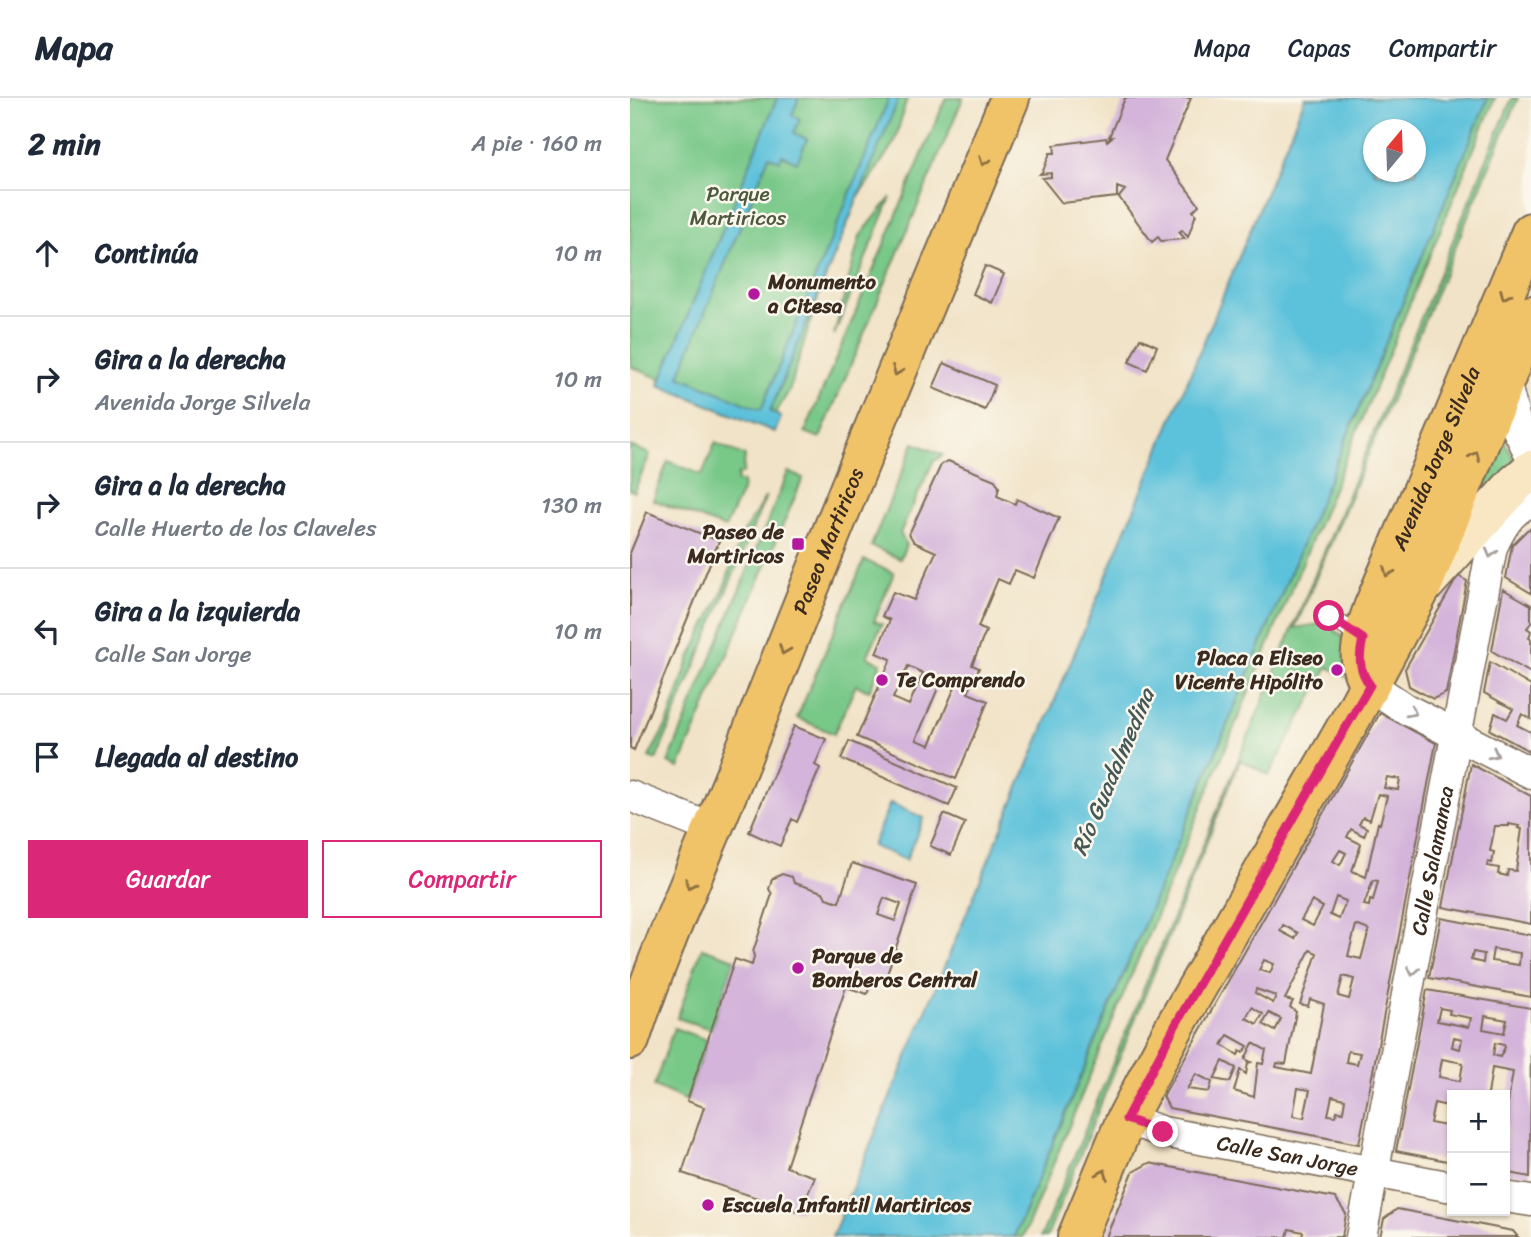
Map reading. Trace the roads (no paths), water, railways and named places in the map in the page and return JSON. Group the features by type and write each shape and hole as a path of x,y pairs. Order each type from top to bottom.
{"main road":[{"name":"Paseo Martiricos","path":"630,1040 648,984 1010,98"},
{"name":"Avenida Jorge Silvela","path":"1370,685 1363,676 1359,662 1373,608 1531,232"},
{"name":"Avenida Jorge Silvela","path":"1077,1237 1126,1119 1175,1026 1370,685 1422,587 1531,316"},
{"path":"1422,587 1516,483 1531,470"}],"street":[{"path":"1505,381 1517,428 1531,456"},
{"name":"Calle Salamanca","path":"1361,1237 1492,547 1502,524 1519,507 1531,501"},
{"path":"1370,685 1404,708 1531,773"},
{"path":"630,796 713,830"},
{"name":"Paseo Martiricos","path":"630,1017 648,984"},
{"name":"Calle San Jorge","path":"1126,1119 1163,1132 1447,1186"},
{"path":"1510,1198 1531,1201"}],"lane":[{"path":"1329,616 1363,639"}],"water":[{"path":"777,98 799,98 792,115 800,119 794,133 807,139 797,162 782,155 780,161 769,156 679,376 761,410 889,98 899,98 770,412 781,417 775,432 659,385"},
{"name":"Río Guadalmedina","path":"1305,98 1488,98 1014,1237 832,1237"},
{"path":"890,803 924,818 906,860 872,846"}],"place":[{"name":"Monumento a Citesa","path":"754,294"},
{"name":"Paseo de Martiricos","path":"798,544"},
{"name":"Placa a Eliseo Vicente Hipólito","path":"1337,670"},
{"name":"Te Comprendo","path":"882,680"},
{"name":"Parque de Bomberos Central","path":"798,968"},
{"name":"Escuela Infantil Martiricos","path":"708,1205"}],"park label":[{"name":"Parque Martiricos","path":"738,206"}]}
